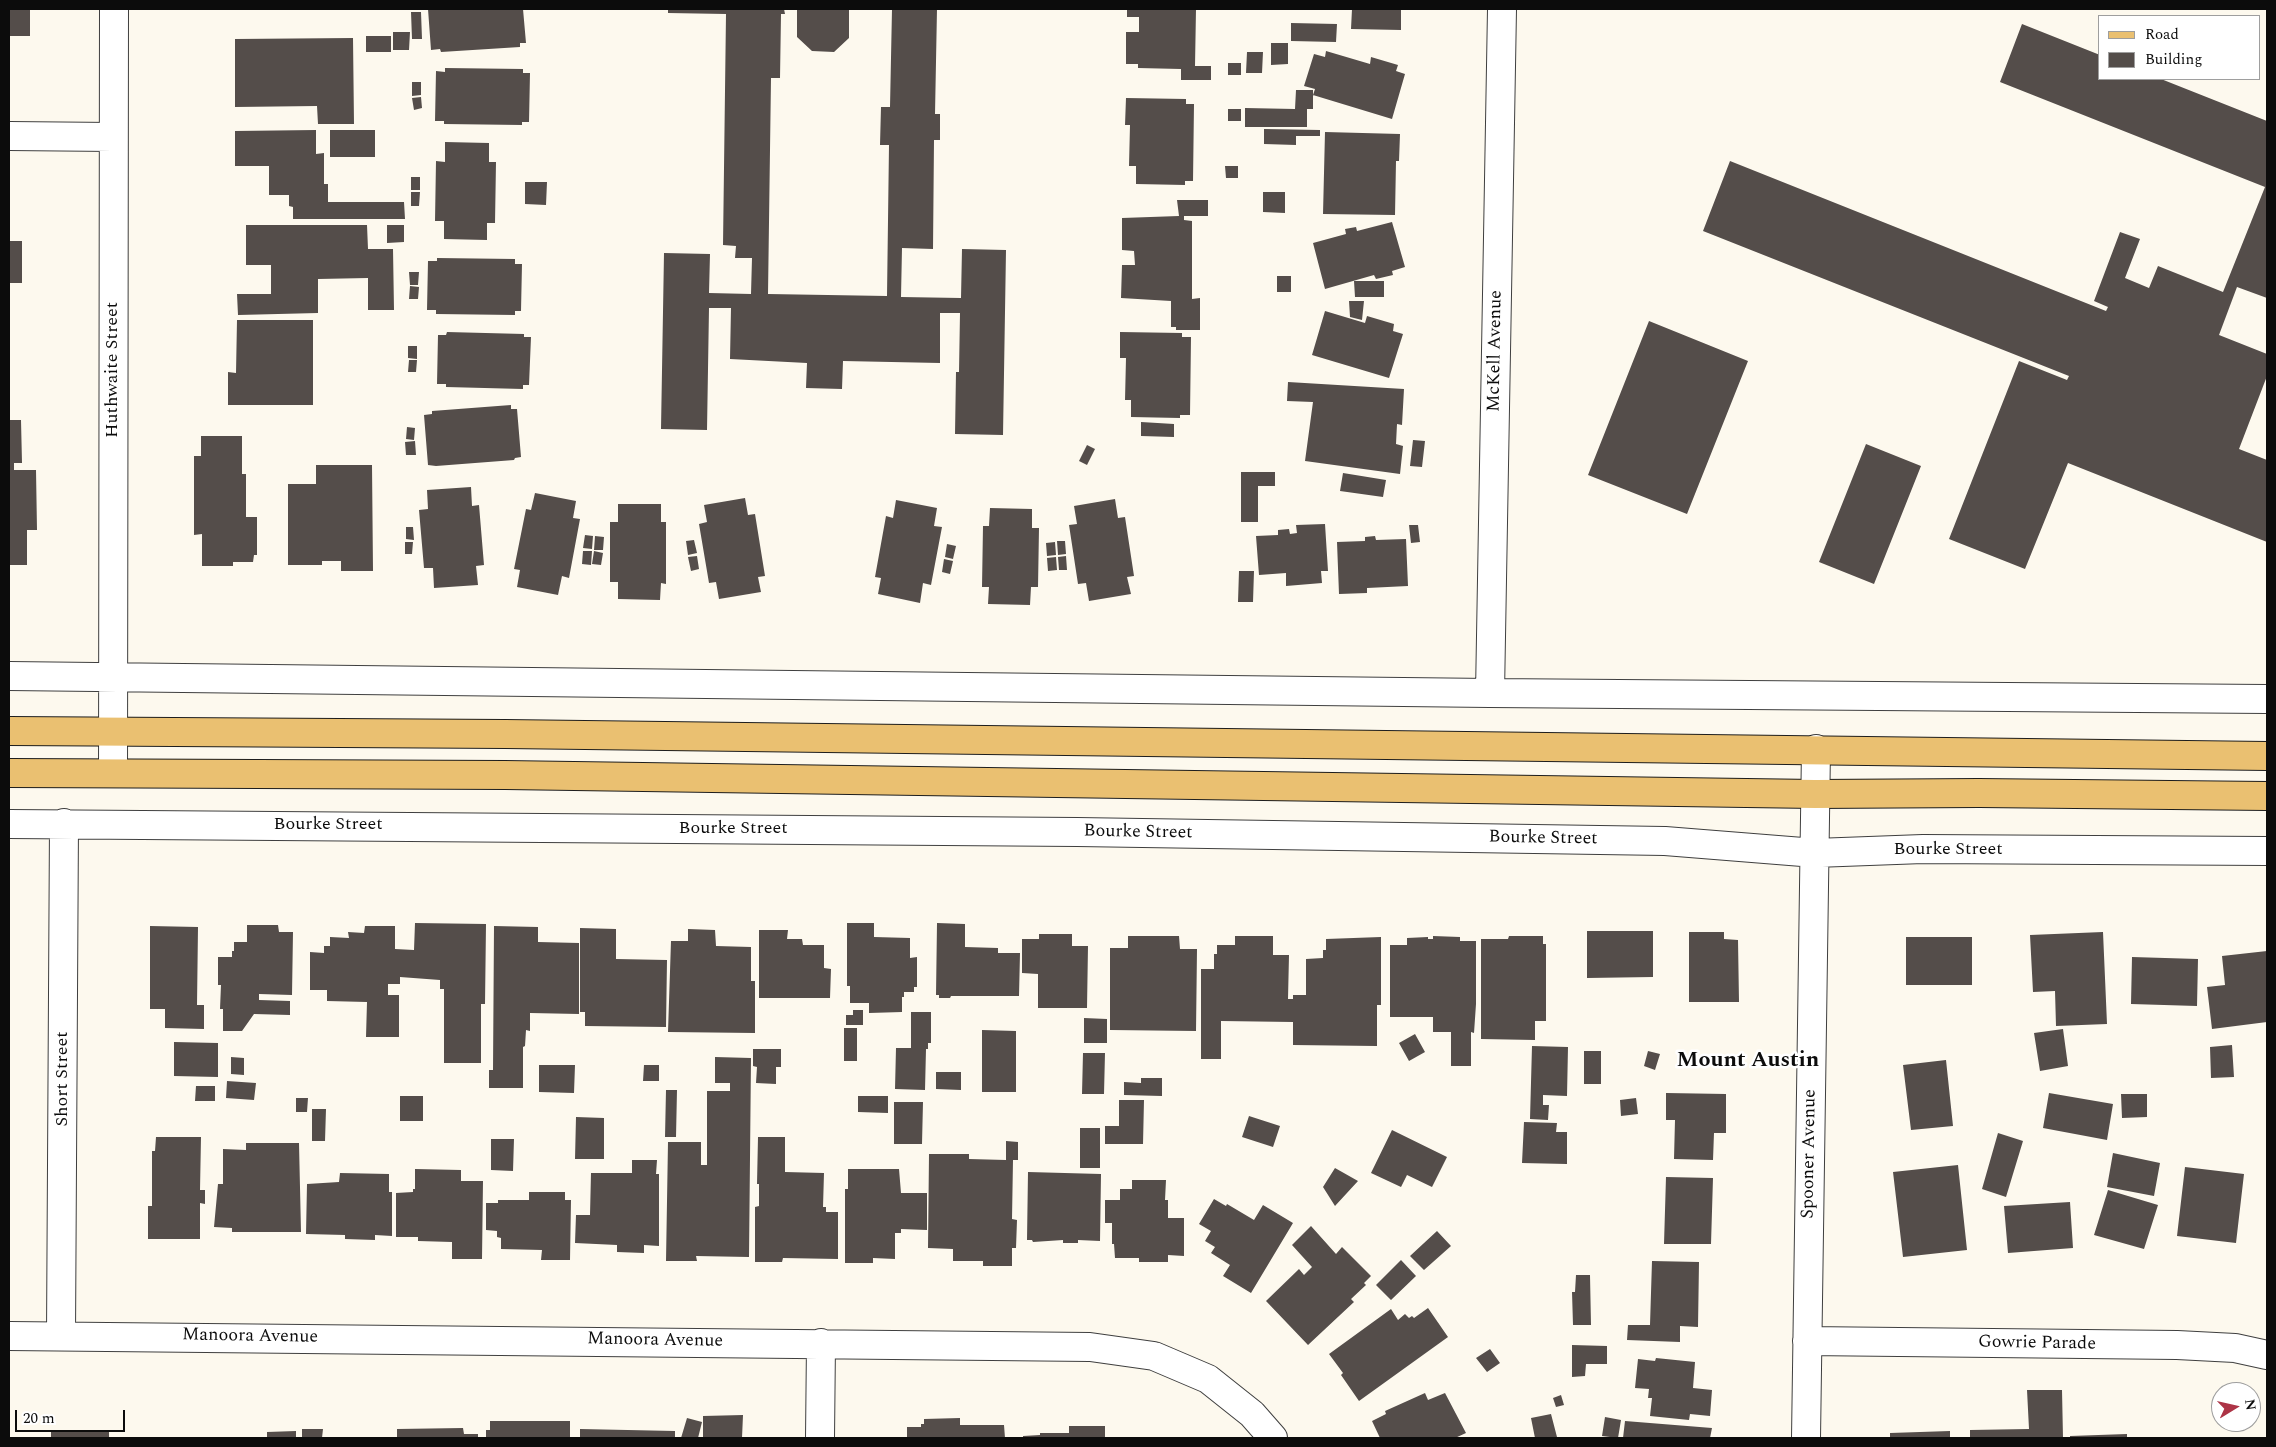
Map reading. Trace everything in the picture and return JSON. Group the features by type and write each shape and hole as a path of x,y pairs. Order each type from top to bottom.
{"main road":[{"path":"9,731 1816,749 2267,756"},
{"path":"9,773 505,775 1815,794 1979,793 2267,796"}],"street":[{"name":"Huthwaite Street","path":"113,773 114,9"},
{"name":"McKell Avenue","path":"1490,693 1502,9"},
{"path":"9,136 114,137"},
{"path":"9,676 113,675 1490,693 2267,699"},
{"name":"Spooner Avenue","path":"1806,1438 1816,749"},
{"name":"Short Street","path":"61,1335 64,823"},
{"name":"Bourke Street","path":"9,824 1077,832 1665,841 1815,853 1923,849 2267,851"},
{"name":"Manoora Avenue","path":"9,1336 61,1335 1090,1347 1154,1356 1208,1379 1252,1414 1273,1438"},
{"name":"Gowrie Parade","path":"1807,1341 2177,1345 2235,1348 2267,1355"},
{"path":"820,1438 821,1343"}],"building":[{"path":"9,9 30,9 30,36 9,36"},
{"path":"428,9 523,9 526,43 520,43 520,47 441,52 440,49 431,50"},
{"path":"668,9 784,9 785,14 781,14 780,78 771,78 768,294 887,296 889,145 880,145 881,107 890,107 892,9 937,9 935,114 940,114 940,140 934,140 933,249 902,248 901,297 961,298 962,249 1006,250 1003,435 955,434 956,372 959,372 960,313 940,313 940,363 843,361 842,389 806,388 807,363 730,359 731,308 709,308 707,430 661,429 664,253 710,254 709,293 751,294 752,258 735,258 736,246 723,245 726,14 668,13"},
{"path":"797,9 849,9 849,38 834,52 812,51 797,37"},
{"path":"1127,9 1196,9 1195,66 1211,66 1211,80 1181,80 1181,69 1138,68 1138,64 1126,64 1126,32 1139,32 1139,17 1127,17"},
{"path":"1352,9 1401,9 1401,30 1351,29"},
{"path":"411,12 421,12 422,39 412,39"},
{"path":"1291,23 1337,24 1336,42 1291,41"},
{"path":"2022,24 2098,54 2098,80 2164,80 2267,121 2267,298 2237,287 2219,335 2267,354 2267,376 2239,449 2267,460 2267,542 2068,463 2025,569 1949,539 2019,361 2067,380 2069,376 1703,231 1730,161 2106,311 2108,307 2094,301 2120,232 2140,239 2125,278 2149,288 2158,266 2223,292 2265,187 2000,82"},
{"path":"393,32 410,32 409,50 393,50"},
{"path":"366,36 391,36 391,52 366,52"},
{"path":"353,38 354,124 318,124 317,106 235,107 235,39"},
{"path":"1271,43 1288,43 1288,64 1271,65"},
{"path":"1326,51 1370,64 1371,57 1398,65 1396,71 1405,74 1392,119 1313,95 1315,89 1304,86 1314,54 1325,57"},
{"path":"1247,52 1263,52 1262,73 1246,73"},
{"path":"1228,63 1241,63 1241,75 1228,75"},
{"path":"445,68 523,69 523,73 530,73 529,122 522,122 522,125 444,124 444,121 435,121 436,71 445,72"},
{"path":"412,82 421,82 421,95 412,96"},
{"path":"1296,90 1313,90 1313,109 1307,109 1307,127 1245,127 1245,108 1295,109"},
{"path":"421,97 422,108 414,110 412,98"},
{"path":"1126,98 1186,99 1186,104 1194,104 1193,181 1185,181 1185,185 1136,184 1136,166 1129,166 1130,125 1125,125"},
{"path":"1228,109 1241,109 1241,121 1228,121"},
{"path":"1264,129 1320,130 1320,136 1296,136 1296,145 1264,144"},
{"path":"316,130 316,154 324,153 324,184 328,184 328,202 404,202 405,219 293,219 293,207 289,206 289,195 269,195 269,166 235,166 235,131"},
{"path":"330,130 375,130 375,157 330,157"},
{"path":"1325,132 1400,134 1399,161 1396,161 1395,215 1323,214"},
{"path":"445,142 489,143 489,162 496,162 495,223 487,223 487,240 444,239 444,221 435,221 436,161 445,162"},
{"path":"1225,166 1238,166 1238,178 1226,178"},
{"path":"411,177 420,177 420,190 411,190"},
{"path":"525,182 547,182 546,205 525,204"},
{"path":"411,192 420,192 419,206 411,206"},
{"path":"1263,192 1285,192 1285,213 1263,212"},
{"path":"1177,200 1208,200 1208,216 1184,216 1184,220 1192,221 1192,299 1200,298 1200,330 1176,330 1176,327 1171,327 1171,301 1121,298 1122,265 1135,265 1134,251 1122,250 1122,218 1179,216"},
{"path":"1392,222 1405,267 1392,271 1393,275 1376,279 1374,275 1325,289 1313,243 1346,234 1345,229 1356,227 1357,231"},
{"path":"246,225 367,225 368,249 393,249 394,310 368,310 368,278 318,279 318,313 238,315 237,294 271,294 271,265 246,265"},
{"path":"387,225 404,225 404,242 387,243"},
{"path":"9,241 22,241 22,283 9,283"},
{"path":"437,258 515,259 515,264 522,264 521,311 515,311 515,315 436,314 436,310 427,310 428,261 437,261"},
{"path":"409,272 419,272 418,285 410,285"},
{"path":"1277,276 1291,276 1291,292 1277,292"},
{"path":"1354,281 1384,281 1384,297 1355,297"},
{"path":"410,286 419,287 418,299 409,299"},
{"path":"1349,301 1364,301 1362,320 1350,317"},
{"path":"1325,311 1365,323 1367,316 1394,324 1393,331 1403,334 1389,378 1312,355"},
{"path":"237,320 313,320 313,405 228,405 228,372 236,373"},
{"path":"1649,321 1748,361 1687,514 1588,475"},
{"path":"447,332 524,334 524,337 531,337 529,385 523,385 523,389 446,387 446,384 437,384 438,335 446,335"},
{"path":"1120,332 1182,333 1182,337 1191,337 1190,415 1180,415 1180,418 1131,417 1131,400 1125,400 1126,358 1120,358"},
{"path":"408,346 417,346 417,359 408,358"},
{"path":"409,360 417,360 416,372 408,372"},
{"path":"1288,382 1404,389 1402,425 1397,424 1396,444 1403,446 1400,474 1305,461 1313,402 1287,401"},
{"path":"511,405 511,409 517,409 521,457 514,460 428,465 424,415 432,414 432,411"},
{"path":"9,420 21,420 22,463 14,463 14,470 36,470 37,530 27,530 27,565 9,565"},
{"path":"1141,422 1174,424 1174,437 1141,436"},
{"path":"407,427 415,428 414,440 406,439"},
{"path":"201,436 242,436 242,474 246,474 246,517 257,517 257,555 254,555 253,562 233,562 233,566 202,566 202,534 194,535 194,456 201,456"},
{"path":"1413,440 1425,441 1422,467 1410,466"},
{"path":"415,441 416,455 406,455 405,442"},
{"path":"1866,444 1921,466 1874,584 1819,562"},
{"path":"1087,445 1095,449 1087,465 1079,461"},
{"path":"316,465 372,465 373,571 341,571 341,561 322,561 322,565 288,565 288,484 316,484"},
{"path":"1241,472 1275,472 1275,486 1258,486 1258,522 1241,522"},
{"path":"1343,473 1386,480 1383,497 1340,491"},
{"path":"471,487 472,506 479,505 484,565 476,566 478,585 434,588 433,568 424,568 419,510 428,509 427,490"},
{"path":"535,493 576,501 573,518 580,519 569,578 562,576 558,595 517,587 520,570 514,569 526,509 531,510"},
{"path":"745,498 748,515 755,514 765,576 758,577 761,592 719,599 716,582 709,583 699,524 707,522 704,505"},
{"path":"1115,499 1118,518 1125,517 1134,576 1127,577 1131,594 1089,601 1086,583 1078,584 1069,525 1077,524 1074,506"},
{"path":"896,500 937,508 934,526 942,527 931,585 923,583 920,603 878,594 881,578 875,577 886,516 893,518"},
{"path":"618,504 661,504 661,522 666,522 666,584 661,583 660,600 618,599 618,582 610,582 610,522 618,522"},
{"path":"990,508 1032,509 1032,528 1039,528 1038,587 1031,587 1030,605 988,604 989,587 982,587 983,526 989,526"},
{"path":"1325,524 1328,571 1321,571 1322,583 1286,586 1286,573 1259,575 1256,536 1278,535 1278,530 1289,529 1290,534 1297,533 1296,525"},
{"path":"1409,525 1418,525 1420,542 1411,543"},
{"path":"406,527 413,527 414,540 406,539"},
{"path":"585,535 593,536 592,549 583,548"},
{"path":"595,536 604,537 603,550 594,550"},
{"path":"1375,536 1376,540 1406,539 1408,586 1367,588 1367,593 1339,594 1337,542 1365,541 1365,537"},
{"path":"694,540 697,553 688,555 686,541"},
{"path":"1057,541 1065,541 1066,554 1058,555"},
{"path":"405,542 413,542 412,554 405,554"},
{"path":"1055,542 1056,555 1047,556 1046,543"},
{"path":"947,544 956,546 953,559 945,557"},
{"path":"583,551 592,551 591,565 582,564"},
{"path":"594,551 603,553 601,565 592,564"},
{"path":"697,556 699,569 691,571 688,557"},
{"path":"1066,556 1067,570 1059,570 1058,557"},
{"path":"1056,557 1057,570 1048,571 1047,558"},
{"path":"944,559 953,561 950,574 942,572"},
{"path":"1239,571 1254,571 1253,602 1238,602"},
{"path":"415,923 486,924 485,1004 481,1004 481,1063 444,1063 444,989 440,989 440,980 400,977 400,984 388,984 388,995 399,995 399,1037 366,1037 367,1002 327,1001 327,990 310,990 310,952 324,953 324,946 330,946 330,937 349,938 348,932 364,933 365,926 395,926 395,949 414,950"},
{"path":"847,923 874,923 874,937 910,938 910,958 917,957 917,987 914,987 914,992 904,992 902,1012 869,1013 869,1003 850,1003 850,986 847,986"},
{"path":"937,923 965,924 965,947 998,948 998,953 1020,953 1019,996 951,996 950,998 939,998 939,995 936,995"},
{"path":"247,925 278,925 279,932 293,932 292,995 259,994 259,1000 290,1001 290,1015 254,1014 242,1031 223,1031 223,1009 220,1009 221,985 218,985 218,957 232,957 234,942 247,942"},
{"path":"150,926 198,927 197,1005 204,1005 204,1029 165,1028 165,1009 150,1009"},
{"path":"494,926 538,927 538,942 579,943 579,1014 530,1013 530,1031 526,1030 525,1046 523,1047 523,1088 489,1088 489,1070 493,1070"},
{"path":"580,928 616,929 616,959 667,960 666,1027 585,1026 585,1012 580,1012"},
{"path":"688,929 715,930 716,946 751,947 751,981 755,981 755,1033 668,1032 671,941 688,941"},
{"path":"759,930 788,930 787,939 802,939 803,945 824,945 824,968 831,969 830,998 759,998"},
{"path":"1587,931 1653,931 1653,977 1587,978"},
{"path":"1689,932 1724,932 1724,939 1738,940 1739,1002 1689,1002"},
{"path":"2103,932 2107,1024 2056,1026 2055,991 2033,992 2030,935"},
{"path":"1039,934 1072,934 1072,946 1088,946 1087,1008 1038,1008 1038,974 1022,973 1022,939 1039,939"},
{"path":"1128,936 1179,936 1180,949 1197,949 1196,1031 1110,1030 1110,948 1128,948"},
{"path":"1235,936 1273,936 1273,955 1289,955 1288,999 1293,999 1293,995 1306,995 1306,959 1323,958 1323,950 1326,950 1326,939 1381,937 1381,1005 1377,1005 1377,1046 1293,1045 1293,1022 1221,1021 1221,1059 1201,1059 1201,969 1214,969 1214,954 1217,954 1217,945 1235,945"},
{"path":"1433,936 1460,937 1460,941 1476,941 1476,1004 1474,1033 1471,1032 1471,1066 1451,1066 1451,1032 1433,1032 1433,1017 1390,1017 1390,945 1407,945 1407,938 1428,937 1428,939 1433,939"},
{"path":"1509,936 1543,936 1543,944 1546,944 1546,1021 1535,1021 1535,1040 1481,1039 1481,939 1508,939"},
{"path":"1906,937 1972,937 1972,985 1906,985"},
{"path":"2267,951 2267,1022 2212,1029 2207,987 2225,985 2222,956"},
{"path":"2132,957 2198,959 2197,1006 2131,1004"},
{"path":"853,1010 863,1010 863,1025 846,1025 846,1015 853,1015"},
{"path":"911,1012 931,1012 931,1043 928,1043 928,1049 926,1049 925,1090 895,1089 896,1048 911,1048"},
{"path":"1084,1018 1107,1019 1107,1043 1084,1043"},
{"path":"844,1028 857,1028 857,1061 844,1061"},
{"path":"2063,1029 2068,1066 2040,1071 2034,1033"},
{"path":"982,1030 1016,1031 1016,1092 982,1092"},
{"path":"1415,1034 1425,1052 1409,1061 1399,1043"},
{"path":"174,1042 218,1043 218,1077 174,1076"},
{"path":"2232,1045 2234,1077 2211,1078 2210,1047"},
{"path":"1532,1046 1568,1047 1567,1096 1543,1095 1543,1105 1549,1105 1548,1120 1530,1119"},
{"path":"753,1049 781,1049 781,1067 776,1067 776,1084 756,1083 757,1067 753,1066"},
{"path":"1584,1051 1601,1051 1601,1084 1584,1084"},
{"path":"1648,1051 1660,1054 1655,1070 1644,1066"},
{"path":"1083,1053 1105,1053 1104,1094 1082,1094"},
{"path":"231,1057 244,1058 244,1075 231,1074"},
{"path":"715,1057 751,1058 749,1257 696,1256 697,1261 666,1261 668,1142 701,1142 701,1165 707,1165 707,1091 730,1091 730,1083 715,1083"},
{"path":"1946,1060 1953,1126 1911,1130 1903,1065"},
{"path":"539,1065 575,1065 574,1093 539,1092"},
{"path":"644,1065 659,1065 659,1081 643,1081"},
{"path":"936,1072 961,1072 961,1090 936,1089"},
{"path":"1141,1078 1162,1078 1162,1096 1124,1095 1124,1082 1141,1083"},
{"path":"227,1081 256,1083 254,1100 226,1098"},
{"path":"196,1086 215,1086 215,1101 195,1101"},
{"path":"666,1090 677,1090 676,1137 665,1137"},
{"path":"1666,1093 1726,1094 1726,1133 1714,1133 1713,1160 1674,1159 1675,1120 1666,1120"},
{"path":"2049,1093 2113,1104 2107,1140 2043,1128"},
{"path":"2121,1094 2147,1094 2147,1117 2122,1118"},
{"path":"400,1096 423,1096 423,1121 400,1121"},
{"path":"858,1096 888,1096 888,1113 858,1112"},
{"path":"296,1098 308,1098 307,1112 296,1112"},
{"path":"1636,1098 1638,1114 1621,1116 1620,1100"},
{"path":"1119,1100 1144,1100 1143,1144 1105,1144 1105,1126 1119,1126"},
{"path":"894,1102 923,1102 922,1144 894,1144"},
{"path":"312,1109 326,1109 325,1141 312,1141"},
{"path":"1249,1116 1280,1126 1273,1147 1242,1137"},
{"path":"576,1117 604,1118 604,1159 575,1159"},
{"path":"1524,1122 1557,1123 1556,1132 1567,1132 1567,1164 1522,1163"},
{"path":"1080,1128 1100,1128 1100,1168 1080,1168"},
{"path":"1392,1130 1447,1157 1432,1187 1407,1175 1401,1187 1371,1173"},
{"path":"1998,1133 2023,1141 2006,1197 1982,1189"},
{"path":"156,1137 201,1137 200,1190 205,1190 205,1204 200,1203 200,1239 148,1239 148,1206 152,1206 152,1151 155,1151"},
{"path":"758,1137 785,1137 785,1172 824,1173 823,1207 826,1207 826,1212 838,1212 838,1259 783,1258 782,1262 755,1262 755,1207 759,1206 759,1184 757,1184"},
{"path":"491,1139 514,1139 513,1171 491,1170"},
{"path":"1006,1141 1018,1142 1018,1160 1013,1160 1012,1219 1017,1220 1016,1248 1012,1248 1012,1266 983,1266 983,1261 953,1261 953,1249 928,1248 929,1154 969,1154 969,1159 1006,1160"},
{"path":"246,1143 299,1143 301,1232 232,1232 232,1228 214,1227 218,1184 223,1184 223,1149 246,1150"},
{"path":"2113,1153 2160,1163 2154,1196 2107,1187"},
{"path":"632,1160 657,1160 656,1174 659,1174 659,1246 644,1245 644,1253 617,1252 617,1245 575,1243 576,1215 590,1215 591,1173 632,1173"},
{"path":"1958,1165 1967,1250 1903,1257 1893,1172"},
{"path":"2185,1167 2244,1174 2236,1243 2177,1236"},
{"path":"1335,1168 1358,1181 1335,1206 1323,1187"},
{"path":"415,1169 461,1170 461,1181 483,1181 482,1259 452,1259 452,1242 418,1241 418,1237 396,1237 396,1193 413,1192 413,1189 415,1189"},
{"path":"848,1169 899,1169 901,1193 927,1193 927,1230 901,1229 901,1233 895,1233 895,1259 873,1258 873,1263 845,1263 845,1189 848,1189"},
{"path":"1028,1172 1101,1174 1100,1241 1078,1240 1078,1243 1063,1243 1063,1240 1033,1242 1032,1240 1027,1240"},
{"path":"340,1173 389,1174 389,1192 392,1192 392,1236 375,1235 375,1240 345,1239 345,1235 306,1234 307,1184 339,1182"},
{"path":"1666,1177 1713,1178 1711,1244 1664,1244"},
{"path":"1132,1180 1166,1180 1165,1200 1168,1200 1168,1218 1184,1218 1184,1256 1168,1255 1168,1262 1139,1262 1139,1258 1115,1258 1114,1244 1112,1244 1112,1223 1105,1223 1105,1200 1120,1200 1120,1189 1132,1189"},
{"path":"2108,1190 2158,1205 2144,1249 2094,1235"},
{"path":"529,1192 565,1192 565,1200 571,1200 570,1260 541,1260 542,1250 501,1249 501,1238 497,1237 497,1231 486,1230 486,1203 498,1203 498,1200 529,1200"},
{"path":"1214,1199 1226,1206 1227,1204 1254,1220 1263,1205 1293,1223 1251,1293 1223,1276 1230,1265 1211,1253 1215,1247 1205,1241 1211,1231 1199,1224"},
{"path":"2070,1202 2073,1248 2008,1253 2004,1206"},
{"path":"1311,1226 1336,1254 1342,1247 1371,1276 1364,1283 1366,1285 1351,1299 1354,1302 1308,1345 1266,1301 1299,1269 1304,1275 1312,1267 1292,1245"},
{"path":"1437,1231 1451,1246 1424,1270 1410,1256"},
{"path":"1401,1260 1416,1276 1391,1300 1376,1285"},
{"path":"1652,1261 1699,1262 1698,1327 1680,1326 1680,1342 1627,1340 1628,1325 1650,1325"},
{"path":"1576,1275 1590,1275 1591,1325 1573,1325 1572,1292 1575,1292"},
{"path":"1428,1308 1448,1337 1359,1401 1341,1375 1343,1373 1329,1354 1391,1309 1398,1320 1405,1314 1409,1318 1412,1316 1414,1318"},
{"path":"1572,1345 1607,1346 1607,1364 1586,1364 1585,1376 1572,1377"},
{"path":"1490,1349 1500,1363 1487,1372 1476,1358"},
{"path":"1656,1358 1695,1362 1693,1388 1712,1390 1710,1416 1690,1414 1689,1420 1650,1416 1652,1398 1648,1398 1649,1389 1635,1388 1638,1359 1655,1361"},
{"path":"2027,1390 2062,1390 2063,1438 1970,1438 1970,1430 2029,1429"},
{"path":"1425,1393 1428,1400 1445,1393 1466,1433 1455,1438 1380,1438 1372,1421 1386,1414 1385,1411"},
{"path":"1561,1395 1564,1405 1556,1407 1553,1398"},
{"path":"1551,1414 1557,1437 1535,1438 1531,1418"},
{"path":"743,1415 742,1438 703,1438 703,1416"},
{"path":"1605,1417 1621,1420 1618,1438 1602,1436"},
{"path":"687,1418 702,1422 698,1438 681,1438"},
{"path":"960,1418 960,1425 1004,1425 1005,1438 907,1438 907,1427 921,1427 921,1424 924,1424 924,1419"},
{"path":"490,1421 570,1421 570,1438 486,1438 486,1430 490,1430"},
{"path":"1625,1421 1712,1428 1710,1438 1623,1438"},
{"path":"1069,1426 1105,1426 1105,1438 1023,1438 1023,1436 1040,1435 1040,1433 1069,1433"},
{"path":"463,1428 464,1434 478,1434 478,1438 397,1438 397,1429"},
{"path":"302,1429 323,1429 322,1438 302,1438"},
{"path":"580,1429 675,1431 675,1438 580,1438"},
{"path":"51,1431 109,1431 109,1438 51,1438"},
{"path":"296,1431 296,1438 267,1438 267,1432"},
{"path":"1950,1431 1950,1438 1890,1438 1890,1433"},
{"path":"2127,1434 2127,1438 2070,1438 2070,1436"}],"district":[{"name":"Mount Austin","path":"1748,1062"}]}
